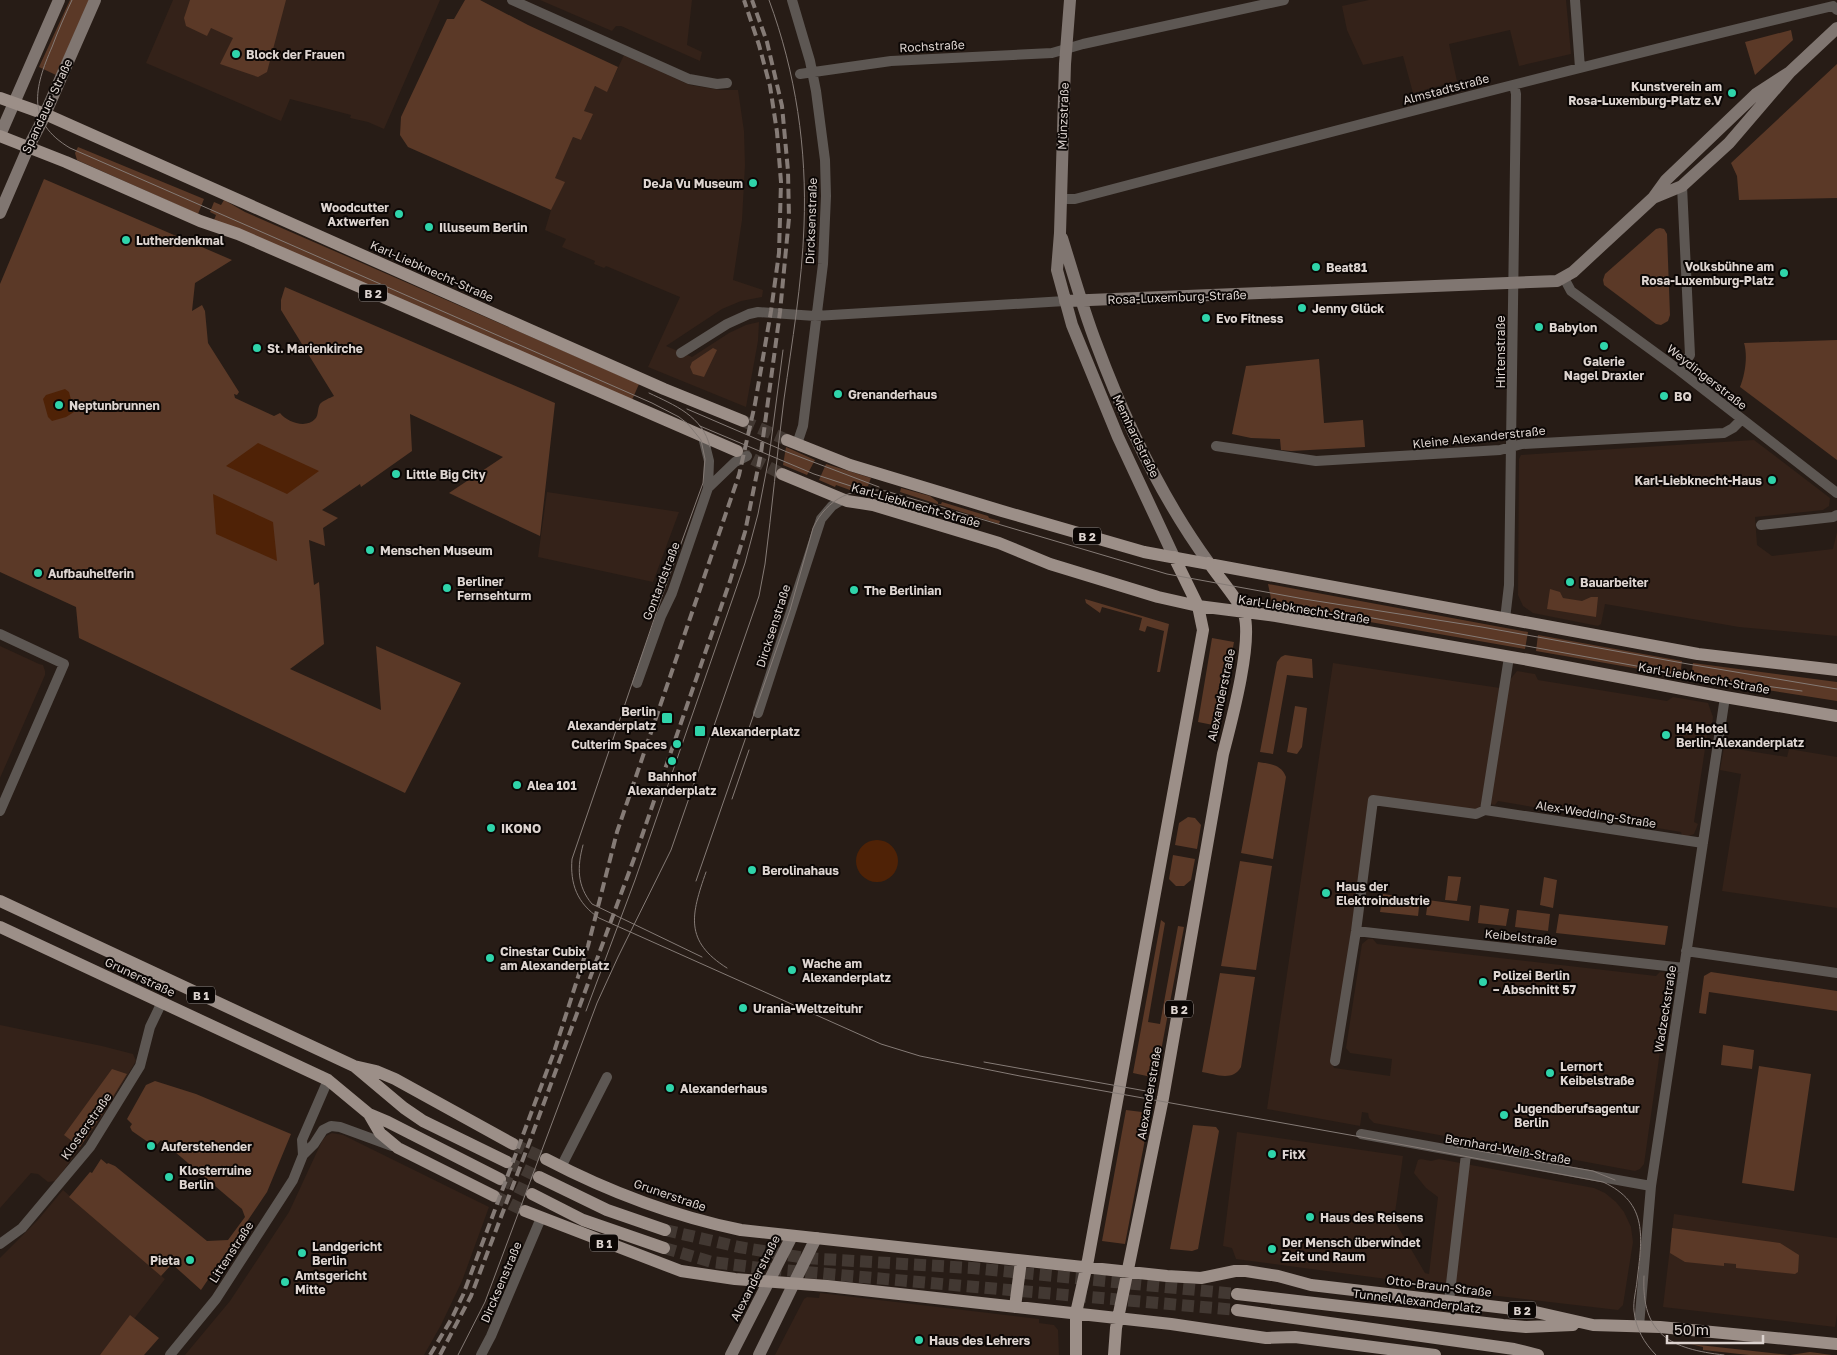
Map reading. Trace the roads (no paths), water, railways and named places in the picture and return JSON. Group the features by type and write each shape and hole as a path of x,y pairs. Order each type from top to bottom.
{"main road":[{"name":"Karl-Liebknecht-Straße","path":"0,98 45,114 528,330 743,421"},
{"name":"B 2","path":"0,136 71,164 200,221 255,242 742,454"},
{"name":"Karl-Liebknecht-Straße","path":"792,442 850,465 1124,547 1698,654 1837,670"},
{"name":"Karl-Liebknecht-Straße","path":"782,474 844,499 872,505 999,543 1050,564 1158,597 1198,606 1276,616 1509,656 1837,716"},
{"path":"1076,1355 1076,1313 1087,1268 1203,630 1198,606 1174,557"},
{"name":"Alexanderstraße","path":"1114,1355 1118,1318 1164,1094 1223,754 1235,706 1247,637 1244,613 1208,564"},
{"name":"Grunerstraße","path":"0,901 354,1066 376,1071 395,1079 513,1144"},
{"name":"Grunerstraße","path":"0,927 328,1080 369,1114 500,1179"},
{"name":"Grunerstraße","path":"354,1066 404,1108 423,1121 506,1162"},
{"name":"Grunerstraße","path":"369,1114 380,1133 398,1148 494,1196"},
{"name":"Grunerstraße","path":"546,1159 619,1192 694,1218 741,1230 792,1236"},
{"path":"538,1177 599,1206 665,1230"},
{"path":"532,1194 583,1220 664,1248"},
{"name":"B 1","path":"526,1211 681,1271 735,1279 827,1286 1076,1313"},
{"name":"Alexanderstraße","path":"792,1236 1087,1268"},
{"path":"1015,1307 1021,1261"},
{"name":"Otto-Braun-Straße","path":"1087,1268 1189,1278 1246,1271 1278,1276 1311,1285 1531,1311 1593,1325 1639,1326 1837,1344"},
{"name":"Tunnel Alexanderplatz","path":"1237,1294 1503,1325 1526,1327 1593,1325"},
{"path":"1237,1310 1514,1349 1538,1355"},
{"path":"1076,1313 1266,1338 1294,1337 1435,1355"}],"street":[{"path":"0,136 59,0"},
{"name":"Spandauer Straße","path":"0,213 95,0"},
{"path":"512,0 689,79 717,84 727,83"},
{"name":"Dircksenstraße","path":"792,0 813,73 822,126 826,196 823,264 802,426 792,442"},
{"name":"Münzstraße","path":"1065,302 1057,270 1066,50 1070,0"},
{"name":"Rochstraße","path":"800,74 891,60 1052,53 1083,44 1284,0"},
{"path":"1575,0 1580,68"},
{"name":"Almstadtstraße","path":"1061,199 1075,199 1580,68 1833,6 1837,10"},
{"name":"Rosa-Luxemburg-Straße","path":"1653,198 1682,186 1729,144 1790,72 1837,28"},
{"name":"Rosa-Luxemburg-Straße","path":"681,353 727,324 758,312 816,316 1081,301 1557,281 1573,272 1653,198 1666,180 1756,94 1790,72"},
{"name":"Hirtenstraße","path":"1505,619 1509,594 1512,446 1516,94 1514,85"},
{"path":"1679,370 1690,355 1682,186"},
{"name":"Münzstraße","path":"1060,233 1081,301"},
{"name":"Weydingerstraße","path":"1564,278 1571,291 1679,370 1837,493"},
{"name":"Memhardstraße","path":"1081,301 1095,343 1131,430 1184,529 1208,564"},
{"name":"Memhardstraße","path":"1065,302 1072,325 1118,437 1174,557"},
{"name":"Kleine Alexanderstraße","path":"1216,446 1316,461 1433,455 1500,450 1522,444 1724,433 1734,428 1742,419"},
{"name":"Gontardstraße","path":"637,684 661,616 672,593 708,488 709,460 703,437"},
{"name":"Gontardstraße","path":"708,488 742,454"},
{"name":"Dircksenstraße","path":"758,713 821,519 832,506 844,499"},
{"path":"1761,525 1837,515"},
{"path":"0,634 64,664 0,810"},
{"path":"1485,810 1509,656"},
{"name":"Wadzeckstraße","path":"1639,1326 1651,1186 1726,697"},
{"name":"Alex-Wedding-Straße","path":"1356,931 1373,800 1476,814 1485,810 1703,843"},
{"path":"1335,1062 1356,931"},
{"name":"Keibelstraße","path":"1356,931 1684,968"},
{"path":"1686,951 1837,974"},
{"name":"Klosterstraße","path":"0,1244 22,1228 90,1147 140,1066 150,1027 162,1002"},
{"path":"561,1167 607,1077"},
{"name":"Littenstraße","path":"303,1155 302,1140 328,1080"},
{"name":"Littenstraße","path":"170,1355 216,1299 292,1180 303,1155 314,1144 322,1130 336,1126 398,1148"},
{"name":"Bernhard-Weiß-Straße","path":"1361,1134 1651,1186"},
{"path":"1449,1301 1466,1154"},
{"name":"Dircksenstraße","path":"481,1355 491,1336 541,1218"},
{"name":"Alexanderstraße","path":"731,1355 792,1236"},
{"path":"759,1355 816,1238"}],"tunnel":[{"path":"743,421 787,440"},
{"path":"737,451 782,474"},
{"path":"513,1144 546,1159"},
{"path":"507,1162 539,1177"},
{"path":"500,1179 532,1194"},
{"path":"494,1196 525,1211"},
{"path":"665,1230 739,1247 805,1258 972,1268 1237,1294"},
{"path":"664,1248 712,1262 760,1268 1237,1310"}],"tram line":[{"path":"72,0 46,62 38,90 40,115 46,127 56,138 70,148 652,403 679,417 688,424 701,440 705,459 703,483 662,596 572,859 572,877 576,892 591,912 599,918 881,1044 920,1056 1020,1076 1603,1182 1628,1200 1635,1211 1639,1223 1641,1236 1634,1311 1641,1335 1656,1355"},
{"path":"458,1355 485,1302 597,1003 671,850 759,596 765,564 784,399 799,291 804,226 804,168 798,112 786,55 769,0"},
{"path":"586,1011 635,880 745,563 758,514 769,457 783,350"},
{"path":"649,393 677,407 694,419 701,427 710,447"},
{"path":"687,409 787,452 879,487"},
{"path":"700,426 814,474 860,489"},
{"path":"696,881 790,610 813,528 826,509 834,502 843,496 863,490 886,491 1167,574 1837,689"},
{"path":"1356,615 1686,675 1802,691"},
{"path":"732,799 749,750"},
{"path":"583,845 579,869 581,883 592,904 702,957"},
{"path":"706,872 697,901 695,926 703,948 727,968"},
{"path":"984,1062 1146,1091"},
{"path":"1457,1147 1593,1171 1615,1180"},
{"path":"1644,1276 1644,1296 1648,1312 1654,1325 1663,1335 1675,1343 1689,1348 1724,1355"}],"railway":[{"path":"430,1355 463,1295 554,1052 588,946 617,832 739,475 755,404 771,311 779,253 781,182 777,132 770,86 744,0"},
{"path":"440,1355 471,1296 531,1138 635,856 730,581 745,532 761,453 780,312 789,218 788,171 782,106 767,42 752,0"}],"place":[{"name":"Block der Frauen","path":"236,54"},
{"name":"Kunstverein am Rosa-Luxemburg-Platz e.V","path":"1732,93"},
{"name":"DeJa Vu Museum","path":"753,183"},
{"name":"Woodcutter Axtwerfen","path":"399,214"},
{"name":"Illuseum Berlin","path":"429,227"},
{"name":"Lutherdenkmal","path":"126,240"},
{"name":"Beat81","path":"1316,267"},
{"name":"Volksbühne am Rosa-Luxemburg-Platz","path":"1784,273"},
{"name":"Jenny Glück","path":"1302,308"},
{"name":"Evo Fitness","path":"1206,318"},
{"name":"Babylon","path":"1539,327"},
{"name":"Galerie Nagel Draxler","path":"1604,346"},
{"name":"St. Marienkirche","path":"257,348"},
{"name":"Grenanderhaus","path":"838,394"},
{"name":"BQ","path":"1664,396"},
{"name":"Neptunbrunnen","path":"59,405"},
{"name":"Little Big City","path":"396,474"},
{"name":"Karl-Liebknecht-Haus","path":"1772,480"},
{"name":"Menschen Museum","path":"370,550"},
{"name":"Aufbauhelferin","path":"38,573"},
{"name":"Bauarbeiter","path":"1570,582"},
{"name":"Berliner Fernsehturm","path":"447,588"},
{"name":"The Berlinian","path":"854,590"},
{"name":"Berlin Alexanderplatz","path":"667,718"},
{"name":"Alexanderplatz","path":"700,731"},
{"name":"H4 Hotel Berlin-Alexanderplatz","path":"1666,735"},
{"name":"Culterim Spaces","path":"677,744"},
{"name":"Bahnhof Alexanderplatz","path":"672,761"},
{"name":"Alea 101","path":"517,785"},
{"name":"IKONO","path":"491,828"},
{"name":"Berolinahaus","path":"752,870"},
{"name":"Haus der Elektroindustrie","path":"1326,893"},
{"name":"Cinestar Cubix am Alexanderplatz","path":"490,958"},
{"name":"Wache am Alexanderplatz","path":"792,970"},
{"name":"Polizei Berlin – Abschnitt 57","path":"1483,982"},
{"name":"Urania-Weltzeituhr","path":"743,1008"},
{"name":"Lernort Keibelstraße","path":"1550,1073"},
{"name":"Alexanderhaus","path":"670,1088"},
{"name":"Jugendberufsagentur Berlin","path":"1504,1115"},
{"name":"Auferstehender","path":"151,1146"},
{"name":"FitX","path":"1272,1154"},
{"name":"Klosterruine Berlin","path":"169,1177"},
{"name":"Haus des Reisens","path":"1310,1217"},
{"name":"Der Mensch überwindet Zeit und Raum","path":"1272,1249"},
{"name":"Landgericht Berlin","path":"302,1253"},
{"name":"Pieta","path":"190,1260"},
{"name":"Amtsgericht Mitte","path":"285,1282"},
{"name":"Haus des Lehrers","path":"919,1340"}]}
